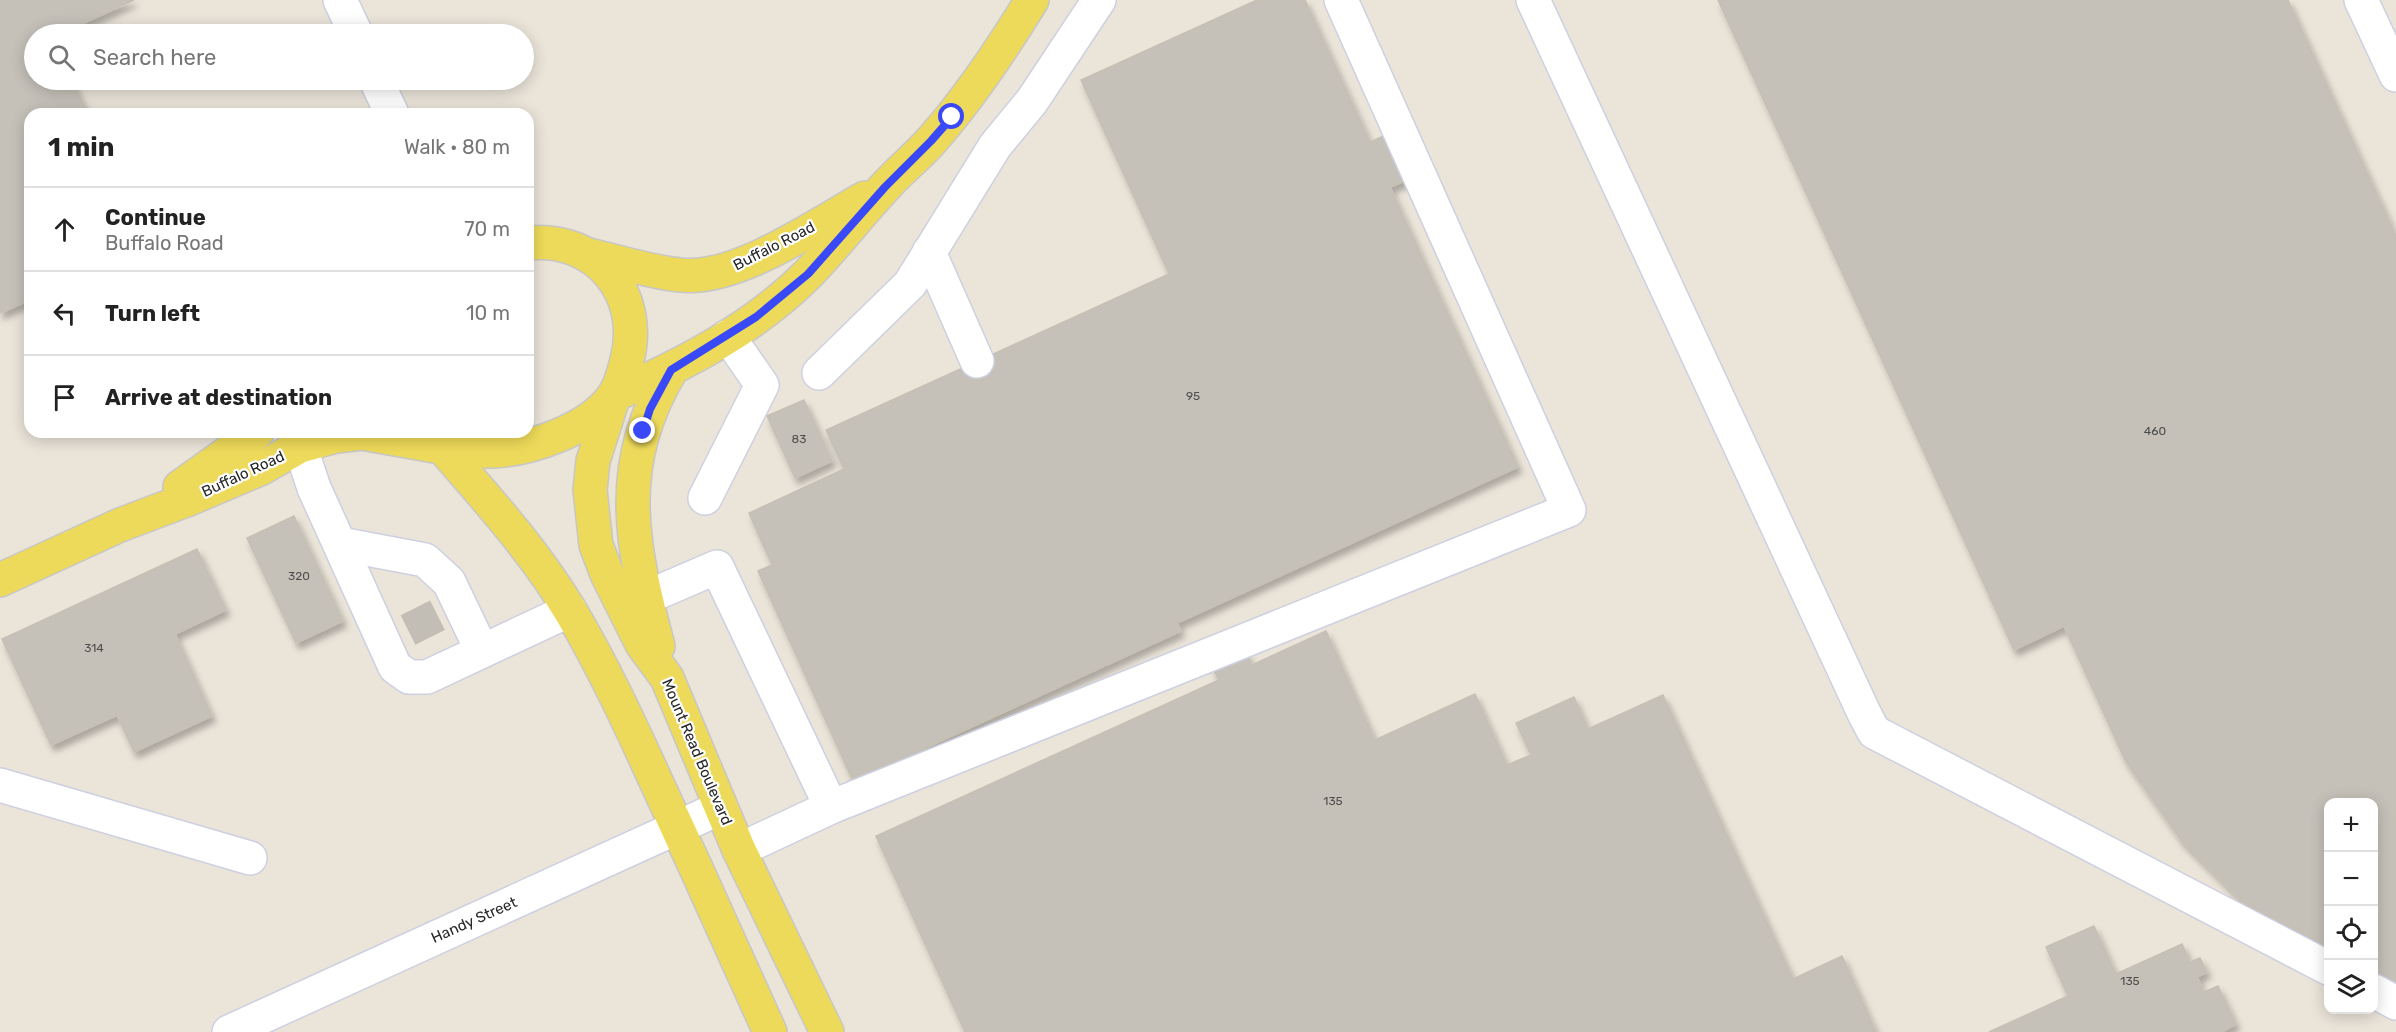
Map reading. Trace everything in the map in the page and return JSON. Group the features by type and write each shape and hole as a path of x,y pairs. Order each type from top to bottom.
{"main road":[{"name":"Buffalo Road","path":"399,438 491,451 516,449 543,443 594,415 613,397 671,370 756,317 808,274 885,187 952,117 991,64 1032,0"},
{"name":"Buffalo Road","path":"585,254 681,276 705,275 733,268 759,257 885,187"},
{"path":"534,240 562,246 585,254"},
{"name":"Mount Read Boulevard","path":"585,254 609,271 621,287 632,327 624,373 613,397 593,461 590,490 596,544 607,574 642,644 667,678 720,808 827,1032"},
{"path":"667,678 645,598 634,540 633,482 643,431 650,409 671,370"},
{"name":"Buffalo Road","path":"120,525 184,484 249,438"},
{"name":"Buffalo Road","path":"0,580 120,525 262,468 300,446 329,438"},
{"path":"436,442 496,508 570,610 609,680 770,1032"}],"street":[{"path":"340,0 351,24"},
{"path":"819,373 910,284 995,146 1032,101 1099,0"},
{"path":"739,850 831,807 1569,510 1341,0"},
{"path":"1533,0 1864,713 1875,732 2324,966"},
{"path":"2361,0 2396,75"},
{"path":"381,90 389,108"},
{"path":"929,252 977,361"},
{"path":"705,498 762,385 728,336"},
{"path":"300,446 315,488 340,544 396,635 395,667 409,677 427,677 570,610"},
{"path":"340,544 425,560 449,582 452,608 482,651"},
{"path":"645,598 717,567 831,807"},
{"path":"0,785 250,858"},
{"name":"Handy Street","path":"228,1032 720,808"},
{"path":"2378,994 2396,1003"}],"building":[{"path":"0,0 134,0 82,24 24,24 24,90 77,90 85,108 24,108 24,303 0,313"},
{"path":"1257,0 1305,0 1370,142 1393,132 1414,177 1390,187 1518,467 1177,623 1181,631 853,781 758,571 772,565 749,513 844,469 826,430 1169,274 1081,80"},
{"path":"1718,0 2288,0 2396,236 2396,990 2378,980 2378,798 2324,798 2324,952 2257,916 2181,840 2125,760 2064,626 2014,650"},
{"path":"804,400 832,461 795,478 767,416"},
{"path":"294,516 343,621 296,643 247,538"},
{"path":"197,549 226,610 175,634 212,716 134,752 117,715 51,745 2,639"},
{"path":"1326,631 1375,740 1475,694 1507,765 1531,755 1516,723 1574,697 1588,729 1663,695 1793,979 1842,956 1876,1032 965,1032 876,836 1219,680 1212,667 1246,652 1252,665"},
{"path":"2094,926 2116,974 2182,944 2190,962 2200,958 2207,972 2197,977 2204,992 2218,986 2236,1024 2222,1032 1989,1032 2068,996 2046,947"}],"tunnel":[{"path":"408,630 444,612"}],"route":[{"path":"643,431 650,409 671,370 756,317 808,274 885,187 952,117"}]}
